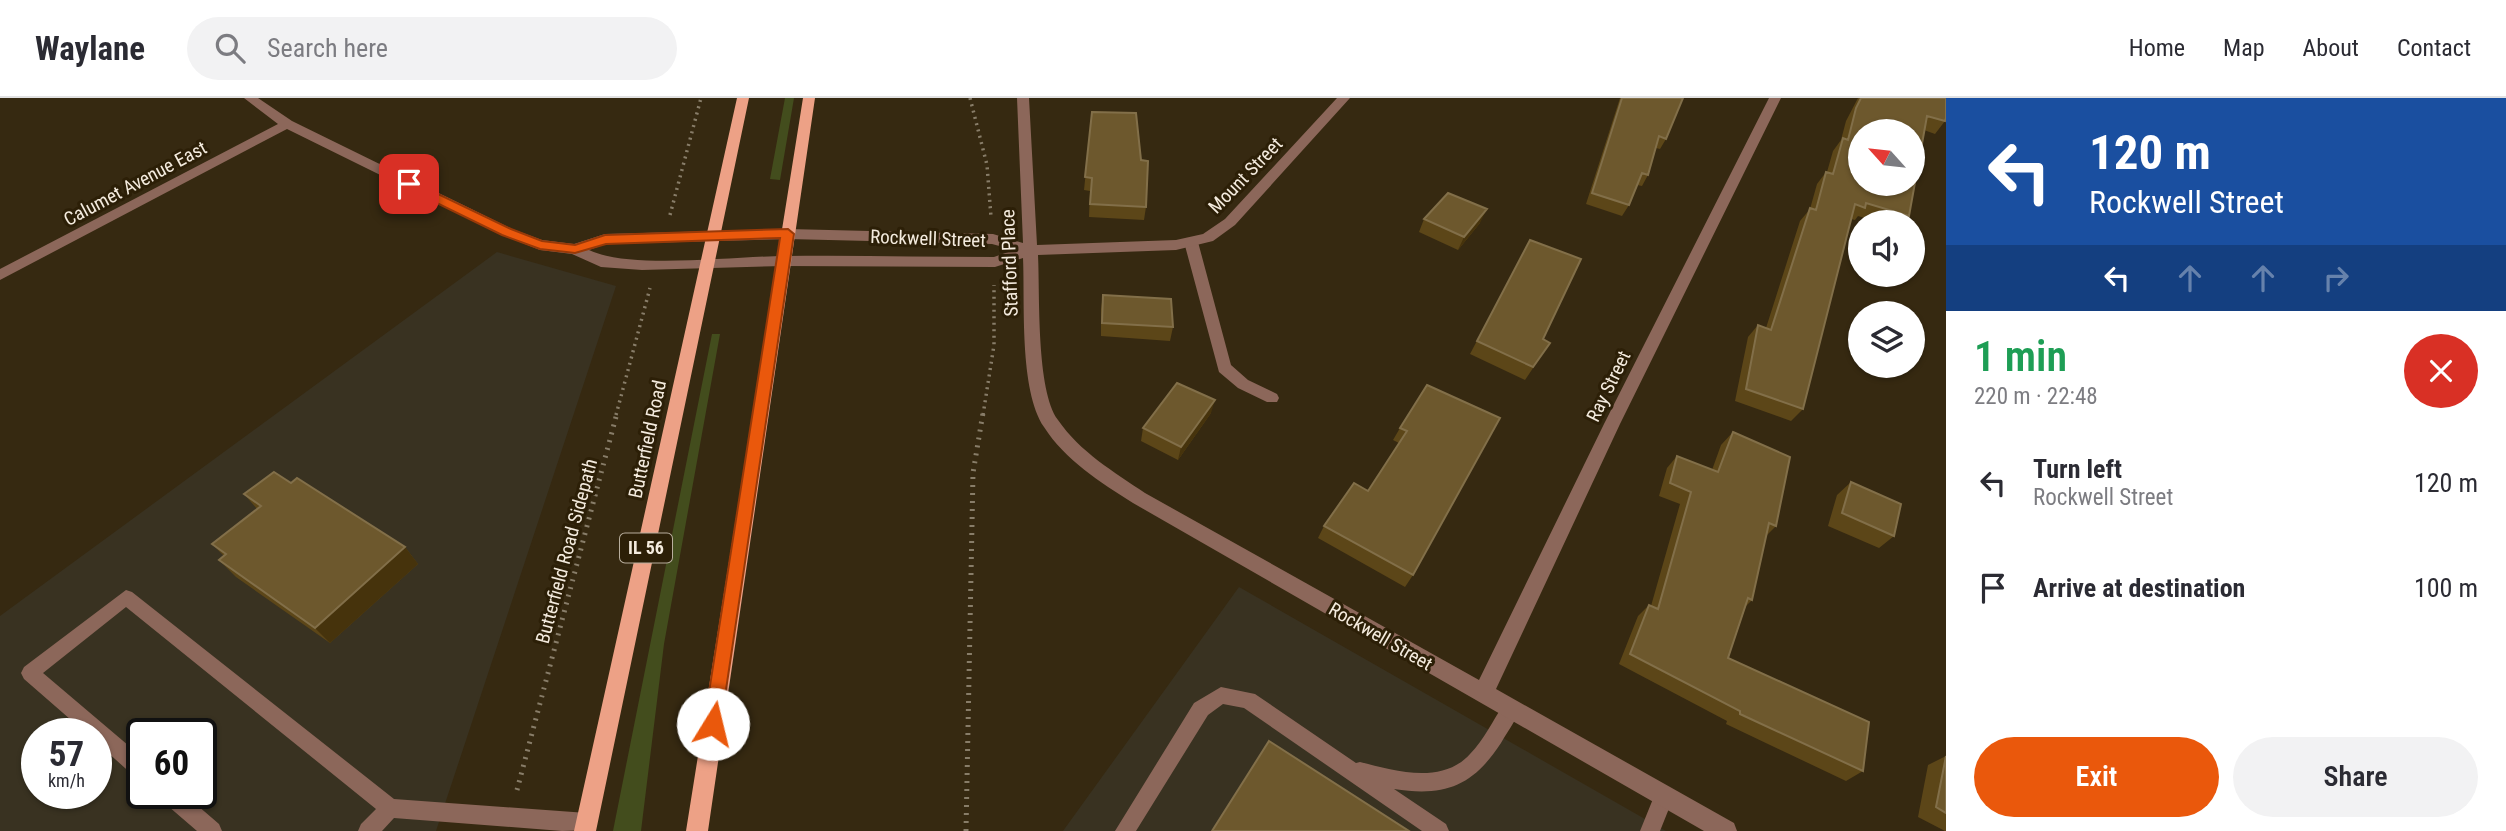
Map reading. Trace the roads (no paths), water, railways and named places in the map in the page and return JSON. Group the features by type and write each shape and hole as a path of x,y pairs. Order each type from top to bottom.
{"main road":[{"name":"Butterfield Road","path":"586,827 743,98"},
{"path":"697,831 808,98"}],"street":[{"name":"Rockwell Street","path":"250,98 287,124 507,232 540,245 575,249 601,262 995,262 1030,250"},
{"name":"Stafford Place","path":"1023,98 1037,391 1050,423"},
{"name":"Mount Street","path":"1030,250 1141,247 1208,238 1230,222 1344,98"},
{"name":"Ray Street","path":"1483,694 1612,424 1774,98"},
{"name":"Calumet Avenue East","path":"0,275 287,124"},
{"name":"Rockwell Street","path":"575,249 605,239 788,234 993,239 1030,250"},
{"name":"Rockwell Street","path":"1050,423 1089,465 1139,498 1726,831"}],"lane":[{"path":"1191,242 1224,368 1242,384 1272,398"},
{"path":"126,756 30,673 127,597 390,808 509,816 586,827"},
{"path":"1125,831 1201,709 1221,695 1248,700 1439,831"},
{"path":"1345,766 1379,777 1419,783 1457,778 1477,762 1511,710"},
{"path":"1650,831 1664,796"},
{"path":"368,831 390,808"},
{"path":"187,809 212,831"}]}
